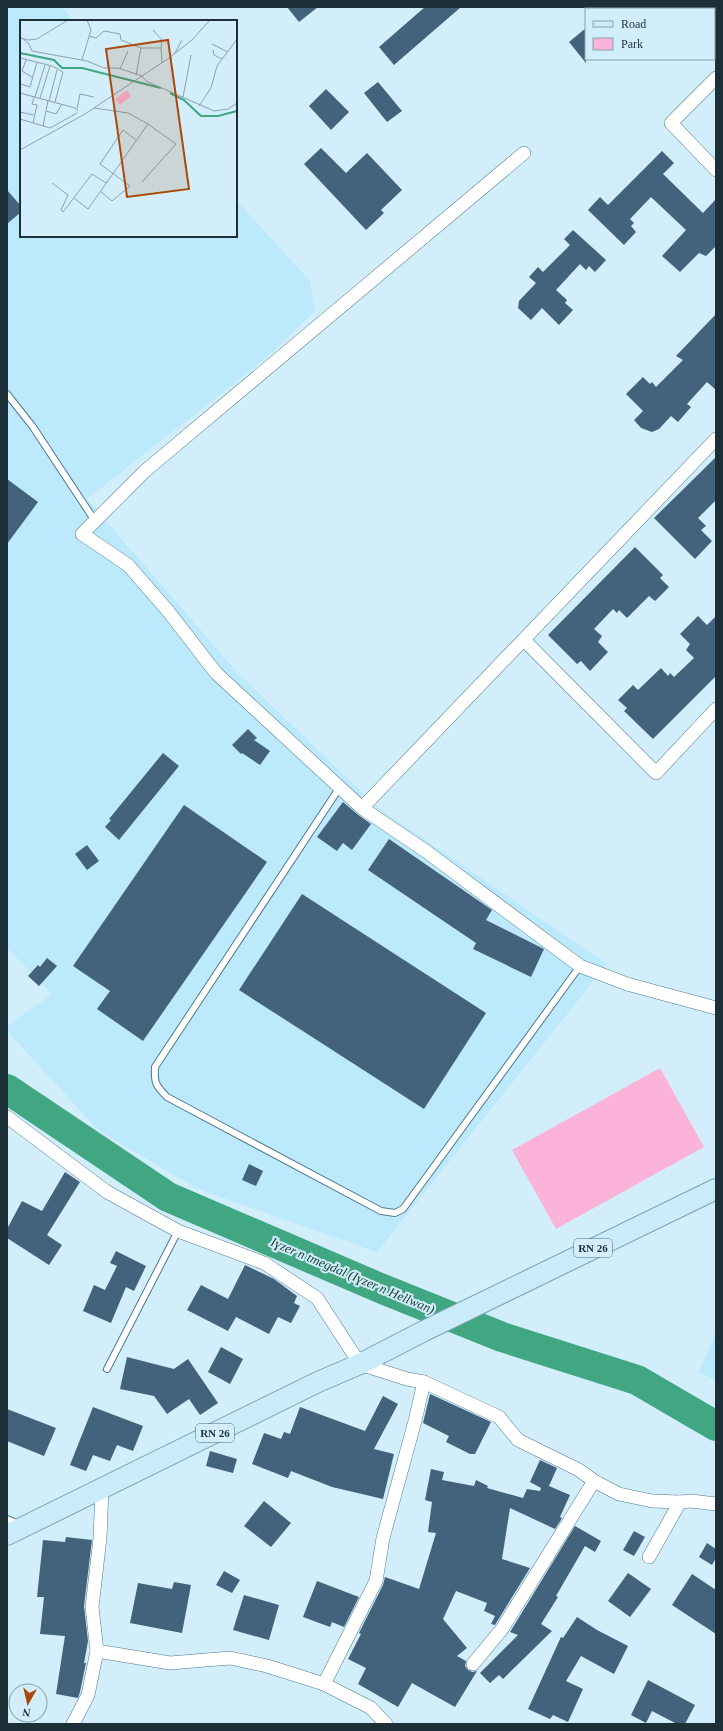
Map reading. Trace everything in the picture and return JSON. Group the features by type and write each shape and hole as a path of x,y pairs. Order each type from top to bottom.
{"main road":[{"name":"RN 26","path":"13,1527 102,1488 318,1382 360,1364 424,1331 716,1189"}],"street":[{"path":"716,78 671,123 716,170"},
{"path":"524,153 145,471 82,534 128,565 168,611 216,673 362,808 427,852 580,966 627,984 716,1008"},
{"path":"362,808 716,439"},
{"path":"524,640 656,773 716,709"},
{"path":"7,1117 107,1192 178,1231 264,1263 317,1298 360,1364 407,1379 424,1382 499,1417 518,1440 579,1470 594,1481 619,1494 652,1501 691,1501 716,1504"},
{"path":"324,1684 376,1581 383,1538 415,1421 424,1382"},
{"path":"473,1664 502,1629 594,1481"},
{"path":"73,1724 88,1695 97,1651 92,1607 100,1538 102,1488"},
{"path":"649,1557 680,1502"},
{"path":"97,1651 170,1663 230,1658 267,1666 324,1684 371,1708 386,1724"}],"lane":[{"path":"7,394 33,427 95,522"},
{"path":"340,787 155,1067 154,1078 156,1086 167,1097 381,1211 395,1213 403,1209 580,966"},
{"path":"107,1369 178,1231"}],"shaded area":[{"path":"7,7 62,7 73,20 20,20 20,237 237,237 237,201 310,281 315,311 266,358 87,499 237,672 377,807 607,964 377,1252 198,1189 99,1131 7,1031 7,1026 52,994 7,948"},
{"path":"716,1331 716,1380 699,1372"}],"green space":[{"path":"660,1068 704,1147 556,1229 512,1150"}],"building":[{"path":"287,7 318,7 299,22"},
{"path":"425,7 461,7 394,65 379,47"},
{"path":"585,29 586,63 569,42"},
{"path":"378,82 402,111 387,122 364,93"},
{"path":"326,89 349,112 331,130 309,106"},
{"path":"321,148 346,173 367,153 402,190 381,210 384,213 366,230 304,164"},
{"path":"662,151 674,163 663,174 703,213 716,199 716,246 706,256 699,253 680,272 662,256 686,230 651,197 630,219 634,223 631,226 636,232 624,245 588,210 600,197 608,205"},
{"path":"7,190 20,205 20,213 7,224"},
{"path":"573,230 606,260 595,272 589,266 586,270 580,264 556,290 567,300 565,303 573,310 559,325 542,308 531,320 518,308 519,301 536,283 529,277 538,267 543,272 570,245 564,239"},
{"path":"716,314 716,390 707,382 687,404 691,407 678,422 671,416 659,429 652,432 641,428 634,420 643,411 626,394 643,377 650,384 652,382 656,387 683,360 676,356"},
{"path":"716,457 716,500 698,518 706,526 701,530 712,541 695,559 654,518"},
{"path":"7,479 38,502 7,544"},
{"path":"635,547 663,575 660,578 669,587 655,601 649,596 627,618 619,610 617,613 613,609 594,629 602,636 598,642 608,652 590,671 581,661 577,664 548,635"},
{"path":"698,616 707,625 716,616 716,676 653,739 624,711 627,708 618,700 633,685 638,690 661,668 668,676 670,673 674,677 694,658 686,650 690,644 680,634"},
{"path":"248,729 257,738 254,740 270,751 260,765 242,753 241,754 232,745"},
{"path":"163,753 179,766 119,840 105,827 111,820 109,819"},
{"path":"343,802 371,824 352,850 343,843 337,851 317,837"},
{"path":"184,805 267,862 143,1041 97,1009 110,991 73,966"},
{"path":"389,839 492,910 486,920 544,949 531,977 473,949 476,943 368,870"},
{"path":"87,845 99,861 87,870 75,854"},
{"path":"302,894 486,1013 424,1109 239,990"},
{"path":"47,958 57,966 39,986 28,976 38,965 40,967"},
{"path":"249,1164 263,1171 256,1186 242,1180"},
{"path":"65,1172 80,1182 47,1235 62,1245 49,1265 7,1238 7,1229 22,1201 42,1211"},
{"path":"116,1251 146,1266 134,1291 126,1287 111,1323 83,1311 94,1285 105,1290 117,1266 110,1263"},
{"path":"245,1265 274,1279 297,1296 294,1303 300,1306 291,1323 278,1317 269,1334 236,1317 228,1331 187,1310 201,1285 228,1299"},
{"path":"221,1347 243,1359 230,1384 208,1372"},
{"path":"127,1357 174,1369 188,1359 218,1403 200,1415 189,1399 167,1414 154,1396 120,1389"},
{"path":"430,1394 491,1422 475,1454 470,1454 446,1442 449,1436 423,1423"},
{"path":"383,1396 398,1404 374,1449 394,1454 383,1499 332,1487 291,1471 288,1478 252,1464 264,1433 281,1439 284,1432 290,1434 300,1407 365,1431"},
{"path":"93,1407 143,1426 133,1451 117,1445 110,1461 93,1455 86,1471 70,1465"},
{"path":"7,1409 56,1428 44,1456 7,1441"},
{"path":"210,1451 237,1459 233,1473 206,1466"},
{"path":"540,1460 557,1468 549,1486 570,1495 560,1517 562,1518 555,1529 510,1508 502,1559 530,1568 495,1625 491,1624 495,1616 484,1611 487,1603 456,1591 443,1619 467,1648 457,1656 466,1661 465,1666 468,1670 472,1672 477,1671 455,1707 412,1683 398,1707 358,1684 366,1668 348,1659 361,1634 359,1633 383,1585 385,1577 419,1589 436,1533 428,1532 432,1502 425,1500 431,1469 444,1472 442,1480 474,1486 476,1480 488,1486 487,1488 523,1498 527,1489 540,1491 541,1488 530,1482"},
{"path":"264,1501 291,1523 271,1547 244,1526"},
{"path":"575,1526 601,1541 595,1552 585,1546 556,1596 558,1597 541,1624 552,1631 503,1679 499,1675 490,1683 480,1673 518,1635 510,1632"},
{"path":"634,1531 645,1537 634,1556 623,1550"},
{"path":"66,1537 92,1540 84,1606 88,1641 84,1663 86,1663 78,1698 56,1694 65,1636 40,1634 44,1597 37,1597 43,1540 65,1542"},
{"path":"707,1543 716,1549 716,1558 712,1565 699,1557"},
{"path":"224,1571 240,1580 232,1593 216,1585"},
{"path":"628,1573 651,1589 630,1617 608,1601"},
{"path":"692,1574 716,1590 716,1634 672,1605"},
{"path":"317,1581 359,1597 344,1627 332,1622 330,1627 303,1617"},
{"path":"174,1582 191,1585 182,1633 130,1623 138,1583 172,1589"},
{"path":"244,1595 279,1605 269,1640 233,1630"},
{"path":"577,1617 597,1630 628,1646 614,1674 581,1656 566,1681 583,1689 568,1722 553,1715 550,1719 528,1709 561,1637 563,1638"},
{"path":"648,1680 695,1705 685,1724 677,1724 652,1711 646,1723 631,1715"}],"waterway":[{"name":"Iɣzer n tmegdal (Iɣzer n Hellwan)","path":"7,1089 168,1197 380,1288 502,1337 637,1380 716,1426"}]}
